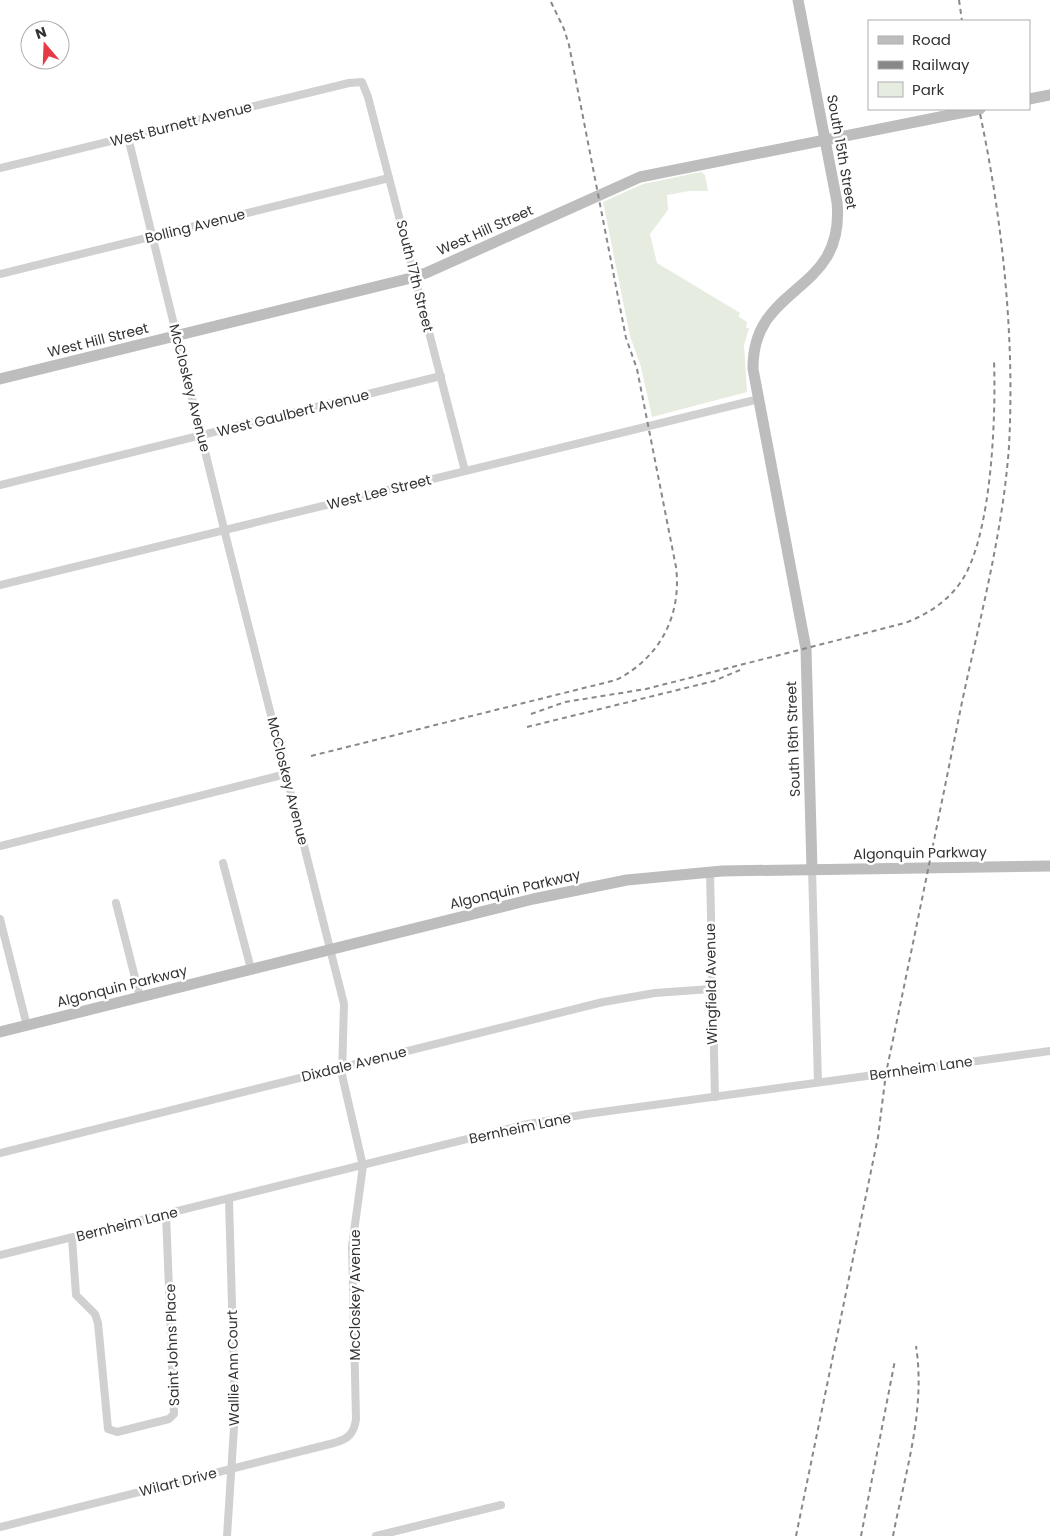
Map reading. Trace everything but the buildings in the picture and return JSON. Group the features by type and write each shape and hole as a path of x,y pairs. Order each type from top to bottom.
{"street":[{"name":"South 15th Street","path":"759,399 753,355 762,326 778,304 816,273 828,258 835,241 839,215 798,0"},
{"name":"West Burnett Avenue","path":"0,168 349,83 362,82"},
{"name":"South 17th Street","path":"362,82 415,276 465,471"},
{"path":"1030,99 1050,95"},
{"name":"West Hill Street","path":"0,379 415,276 640,177 975,110"},
{"name":"McCloskey Avenue","path":"128,137 344,1004 342,1068 363,1166 352,1246 356,1419 353,1432"},
{"name":"Bolling Avenue","path":"0,274 389,178"},
{"name":"West Gaulbert Avenue","path":"0,485 440,376"},
{"name":"West Lee Street","path":"0,585 759,399"},
{"name":"South 16th Street","path":"759,399 806,649 818,1082"},
{"path":"0,846 286,774"},
{"path":"223,863 251,969"},
{"name":"Algonquin Parkway","path":"0,1032 576,889 627,880 710,871 1050,866"},
{"name":"Wingfield Avenue","path":"710,871 714,1097"},
{"path":"116,903 140,998"},
{"path":"0,920 27,1026"},
{"name":"Dixdale Avenue","path":"0,1153 603,1002 655,993 711,989"},
{"name":"Bernheim Lane","path":"0,1255 528,1124 1050,1051"},
{"name":"Wallie Ann Court","path":"227,1536 235,1412 229,1199"},
{"name":"Saint Johns Place","path":"72,1238 76,1295 84,1306 95,1314 98,1322 104,1408 108,1429 116,1432 169,1419 174,1414 166,1214"},
{"name":"Wilart Drive","path":"0,1527 334,1444 344,1440 353,1432"},
{"path":"376,1536 501,1505"}],"green space":[{"path":"701,172 705,175 708,191 689,191 667,195 668,210 650,234 657,263 740,313 738,316 747,322 746,328 749,328 744,345 747,392 652,417 641,367 630,336 603,202 643,184"}],"railway":[{"path":"311,756 616,680 645,660 665,633 671,618 677,585 676,567 637,369 626,338 569,45 564,29 550,0"},
{"path":"959,0 962,20"},
{"path":"796,1536 878,1137 886,1073 1002,510 1009,446 1010,362 1008,319 1000,234 979,110"},
{"path":"531,714 565,702 646,689 905,623 939,605 953,592 964,577 981,531 993,441 994,360"},
{"path":"527,727 714,681 740,670"},
{"path":"893,1536 916,1418 918,1394 916,1346"},
{"path":"861,1536 895,1360"}]}
